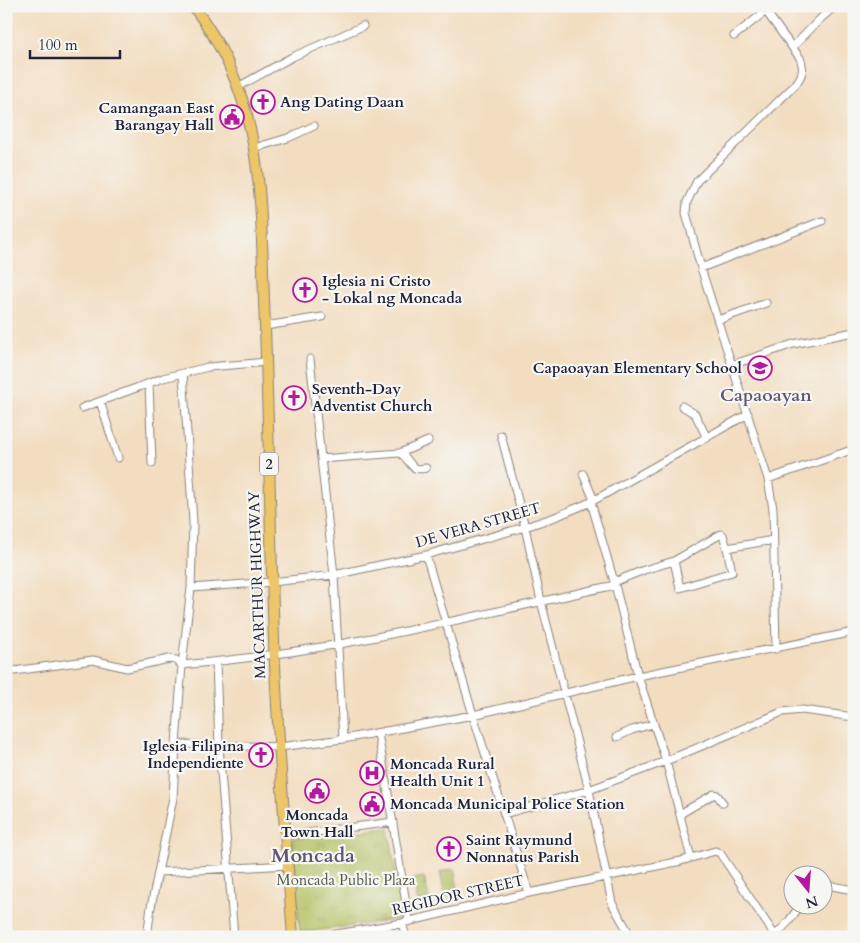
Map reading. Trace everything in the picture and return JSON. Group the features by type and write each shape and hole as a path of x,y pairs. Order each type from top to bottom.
{"highway":[{"name":"MACARTHUR HIGHWAY","path":"193,6 220,47 238,87 248,117 260,199 267,362 274,654 293,937"}],"street":[{"path":"793,47 820,18 835,6"},
{"path":"734,36 764,9 793,47 803,68 800,78 697,181 690,193 686,213 701,268 768,479 773,509 776,649"},
{"path":"238,87 292,57 363,26"},
{"path":"254,148 288,138 314,126"},
{"path":"701,268 822,221"},
{"path":"718,320 766,304"},
{"path":"265,326 322,317"},
{"path":"732,365 793,344 854,332"},
{"path":"310,359 334,574 343,739"},
{"path":"82,408 149,383 183,373 208,367 267,362"},
{"path":"147,937 151,907 173,798 182,665 191,588 192,522 183,373"},
{"path":"149,383 152,464"},
{"path":"100,401 118,458"},
{"path":"682,406 695,414 707,438"},
{"name":"DE VERA STREET","path":"191,588 272,582 334,574 426,555 526,528 592,501 748,414"},
{"path":"501,435 526,528 541,601 589,790 612,903 631,937"},
{"path":"321,459 400,453 428,442"},
{"path":"768,479 854,449"},
{"path":"400,453 412,467 419,470 426,468"},
{"path":"583,474 615,584 638,676 666,761 691,858"},
{"path":"6,666 14,671 93,660 127,668 170,659 176,660 182,665 216,662 339,644 446,623 615,584 644,570 674,561 719,534 723,535 732,572 682,588 679,586 674,561"},
{"path":"727,548 773,540"},
{"path":"426,555 473,715 529,893"},
{"path":"176,744 279,747 343,739 473,715 638,676 854,632"},
{"path":"216,662 219,746 234,937"},
{"path":"504,814 589,790 666,761 782,712 802,710 854,717"},
{"path":"617,737 653,724"},
{"path":"378,733 393,822 406,937"},
{"path":"680,814 714,794 723,803"},
{"path":"285,836 393,822"},
{"name":"REGIDOR STREET","path":"320,937 405,922 718,851 776,936"},
{"path":"159,872 288,866"},
{"path":"832,886 848,889"},
{"path":"776,936 793,916"}],"green space":[{"name":"Moncada Public Plaza","path":"389,828 402,919 300,933 291,839"},
{"path":"454,869 459,894 445,897 440,872"},
{"path":"424,877 429,899 418,902 413,879"}],"place":[{"name":"Ang Dating Daan","path":"263,102"},
{"name":"Camangaan East Barangay Hall","path":"232,117"},
{"name":"Iglesia ni Cristo - Lokal ng Moncada","path":"305,290"},
{"name":"Capaoayan Elementary School","path":"760,368"},
{"name":"Seventh-Day Adventist Church","path":"294,398"},
{"name":"Iglesia Filipina Independiente","path":"261,755"},
{"name":"Moncada Rural Health Unit 1","path":"372,773"},
{"name":"Moncada Town Hall","path":"317,791"},
{"name":"Moncada Municipal Police Station","path":"372,804"},
{"name":"Saint Raymund Nonnatus Parish","path":"449,849"}],"district":[{"name":"Capaoayan","path":"766,395"},
{"name":"Moncada","path":"313,855"}]}
